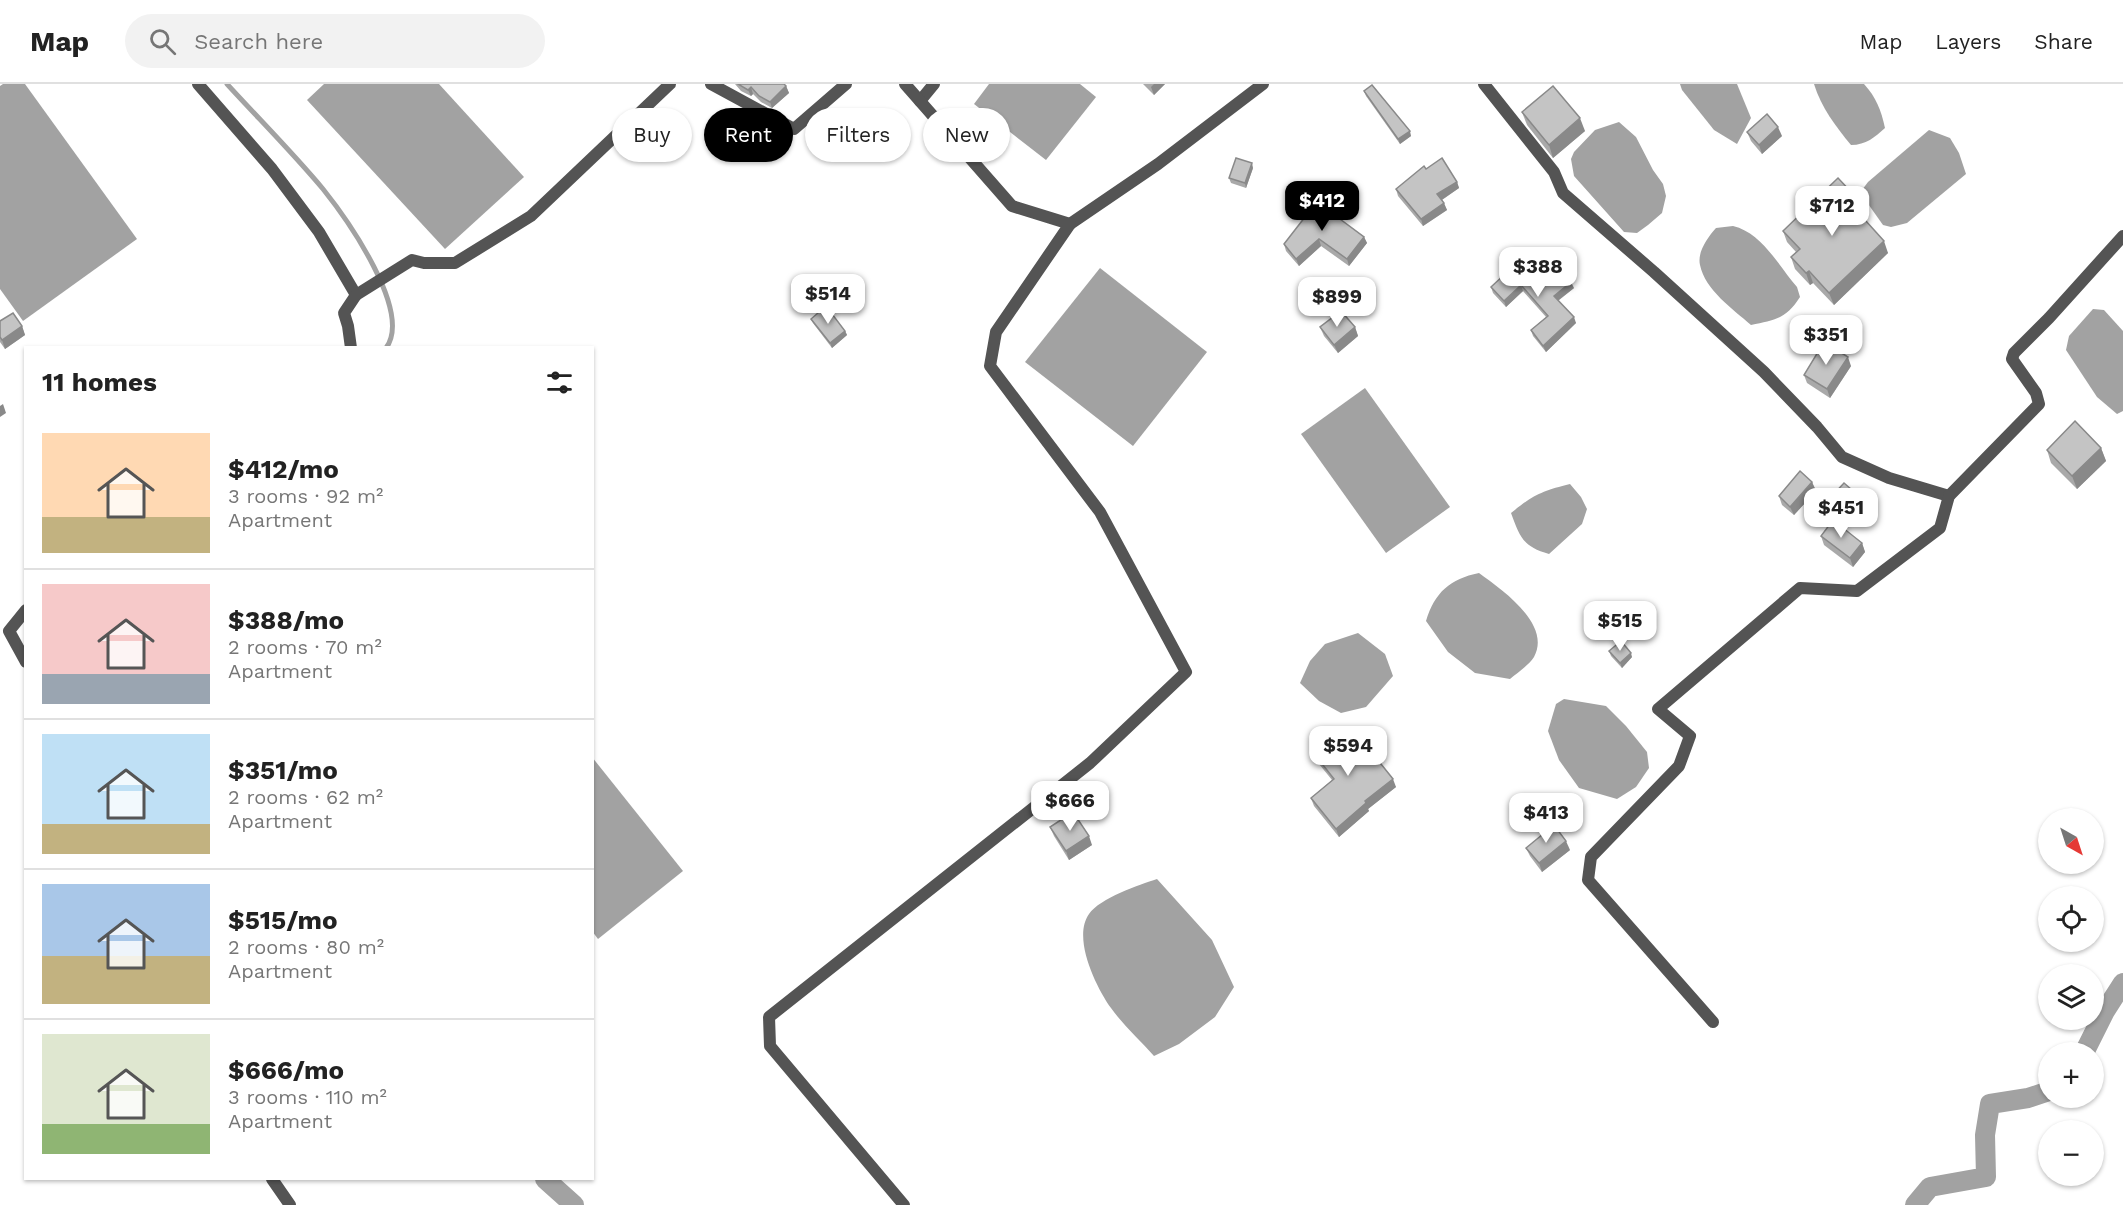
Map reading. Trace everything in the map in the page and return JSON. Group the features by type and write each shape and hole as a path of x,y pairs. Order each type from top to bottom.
{"street":[{"path":"198,84 272,169 319,232 357,295"},
{"path":"351,346 344,313 357,295 412,260 424,263 455,263 531,216 670,84"},
{"path":"711,84 794,129 846,84"},
{"path":"905,84 1012,206 1070,224"},
{"path":"920,101 934,84"},
{"path":"904,1205 770,1046 770,1017 1090,763 1186,672 1100,512 990,366 996,332 1070,224 1158,164 1263,84"},
{"path":"1484,84 1554,171 1563,193 1764,372 1842,457 1889,478 1949,496"},
{"path":"1713,1022 1588,880 1591,857 1679,766 1690,736 1658,709 1800,588 1857,591 1940,528 1949,496 2038,404 2036,393 2013,359 2014,353 2123,236"},
{"path":"24,612 9,631 24,658"},
{"path":"273,1180 290,1205"}],"shaded area":[{"path":"25,84 137,239 23,321 0,289 0,86"},
{"path":"324,84 439,84 524,177 445,249 307,100"},
{"path":"989,84 1080,84 1096,97 1046,160 1010,132 1010,108 979,108 974,104"},
{"path":"1680,84 1737,84 1751,118 1737,144 1714,130 1682,90"},
{"path":"1814,84 1864,84 1878,104 1885,128 1866,142 1851,145 1830,116"},
{"path":"1619,122 1636,137 1663,184 1666,196 1662,213 1637,233 1624,232 1574,176 1571,159 1574,152 1595,130"},
{"path":"1929,130 1950,138 1959,153 1966,174 1907,223 1891,227 1883,225 1866,201 1862,190 1868,182"},
{"path":"1733,226 1753,235 1769,251 1797,287 1800,297 1785,314 1767,322 1751,325 1708,283 1699,260 1702,250 1716,228"},
{"path":"1100,268 1207,352 1133,446 1025,362"},
{"path":"2093,309 2104,310 2123,331 2123,411 2117,414 2097,397 2066,350 2069,336"},
{"path":"1365,388 1450,507 1386,553 1301,434"},
{"path":"1570,484 1587,509 1582,524 1549,554 1533,548 1520,535 1511,513 1538,494"},
{"path":"1479,573 1522,609 1536,632 1538,645 1534,657 1510,679 1475,673 1448,652 1426,621 1434,602 1445,588 1460,579"},
{"path":"1358,633 1385,654 1393,676 1366,707 1341,713 1319,701 1300,683 1310,661 1325,644"},
{"path":"1564,699 1606,706 1626,726 1647,752 1649,768 1636,787 1617,799 1579,788 1559,760 1548,731 1556,704"},
{"path":"594,760 683,871 598,939 594,934"},
{"path":"1157,879 1212,940 1234,987 1215,1017 1179,1044 1154,1056 1105,999 1088,962 1083,936 1084,924 1094,908 1120,893"}],"building":[{"path":"738,84 784,84 786,86 770,102 759,96 751,87 748,90"},
{"path":"1372,85 1410,131 1398,139 1364,91"},
{"path":"1553,86 1580,118 1549,145 1522,112"},
{"path":"1767,114 1778,127 1759,145 1747,132"},
{"path":"1236,158 1252,163 1245,183 1229,178"},
{"path":"1442,158 1457,182 1437,194 1444,203 1421,219 1396,189 1424,166 1426,169"},
{"path":"1838,178 1853,194 1847,200 1884,241 1829,293 1809,271 1806,273 1791,257 1800,249 1783,231"},
{"path":"1309,200 1318,208 1321,205 1364,237 1347,259 1319,239 1296,259 1284,244 1305,217 1298,211"},
{"path":"1520,260 1541,284 1560,268 1571,282 1554,296 1574,317 1543,346 1531,330 1548,316 1521,285 1504,301 1491,287"},
{"path":"826,306 845,331 830,343 811,319"},
{"path":"1341,311 1355,327 1334,345 1320,327"},
{"path":"13,313 22,326 2,340 0,321"},
{"path":"1824,342 1848,357 1827,389 1804,375"},
{"path":"2075,421 2101,448 2072,476 2047,450"},
{"path":"1800,471 1812,482 1790,507 1779,496"},
{"path":"1844,483 1859,496 1846,511 1831,497"},
{"path":"1833,520 1862,543 1850,558 1821,536"},
{"path":"1621,641 1631,653 1620,663 1609,651"},
{"path":"1338,730 1348,742 1357,734 1393,779 1365,801 1366,803 1336,829 1311,798 1334,779 1312,751"},
{"path":"1073,812 1089,836 1066,851 1050,827"},
{"path":"1554,825 1566,841 1539,863 1526,848"}],"waterway":[{"path":"227,84 323,189 361,243 374,266 391,312 392,332 387,346"},
{"path":"2090,1042 2105,1011 2123,983"},
{"path":"1915,1205 1930,1187 1986,1177 1985,1135 1990,1104 2038,1095"},
{"path":"546,1180 574,1205"}]}
